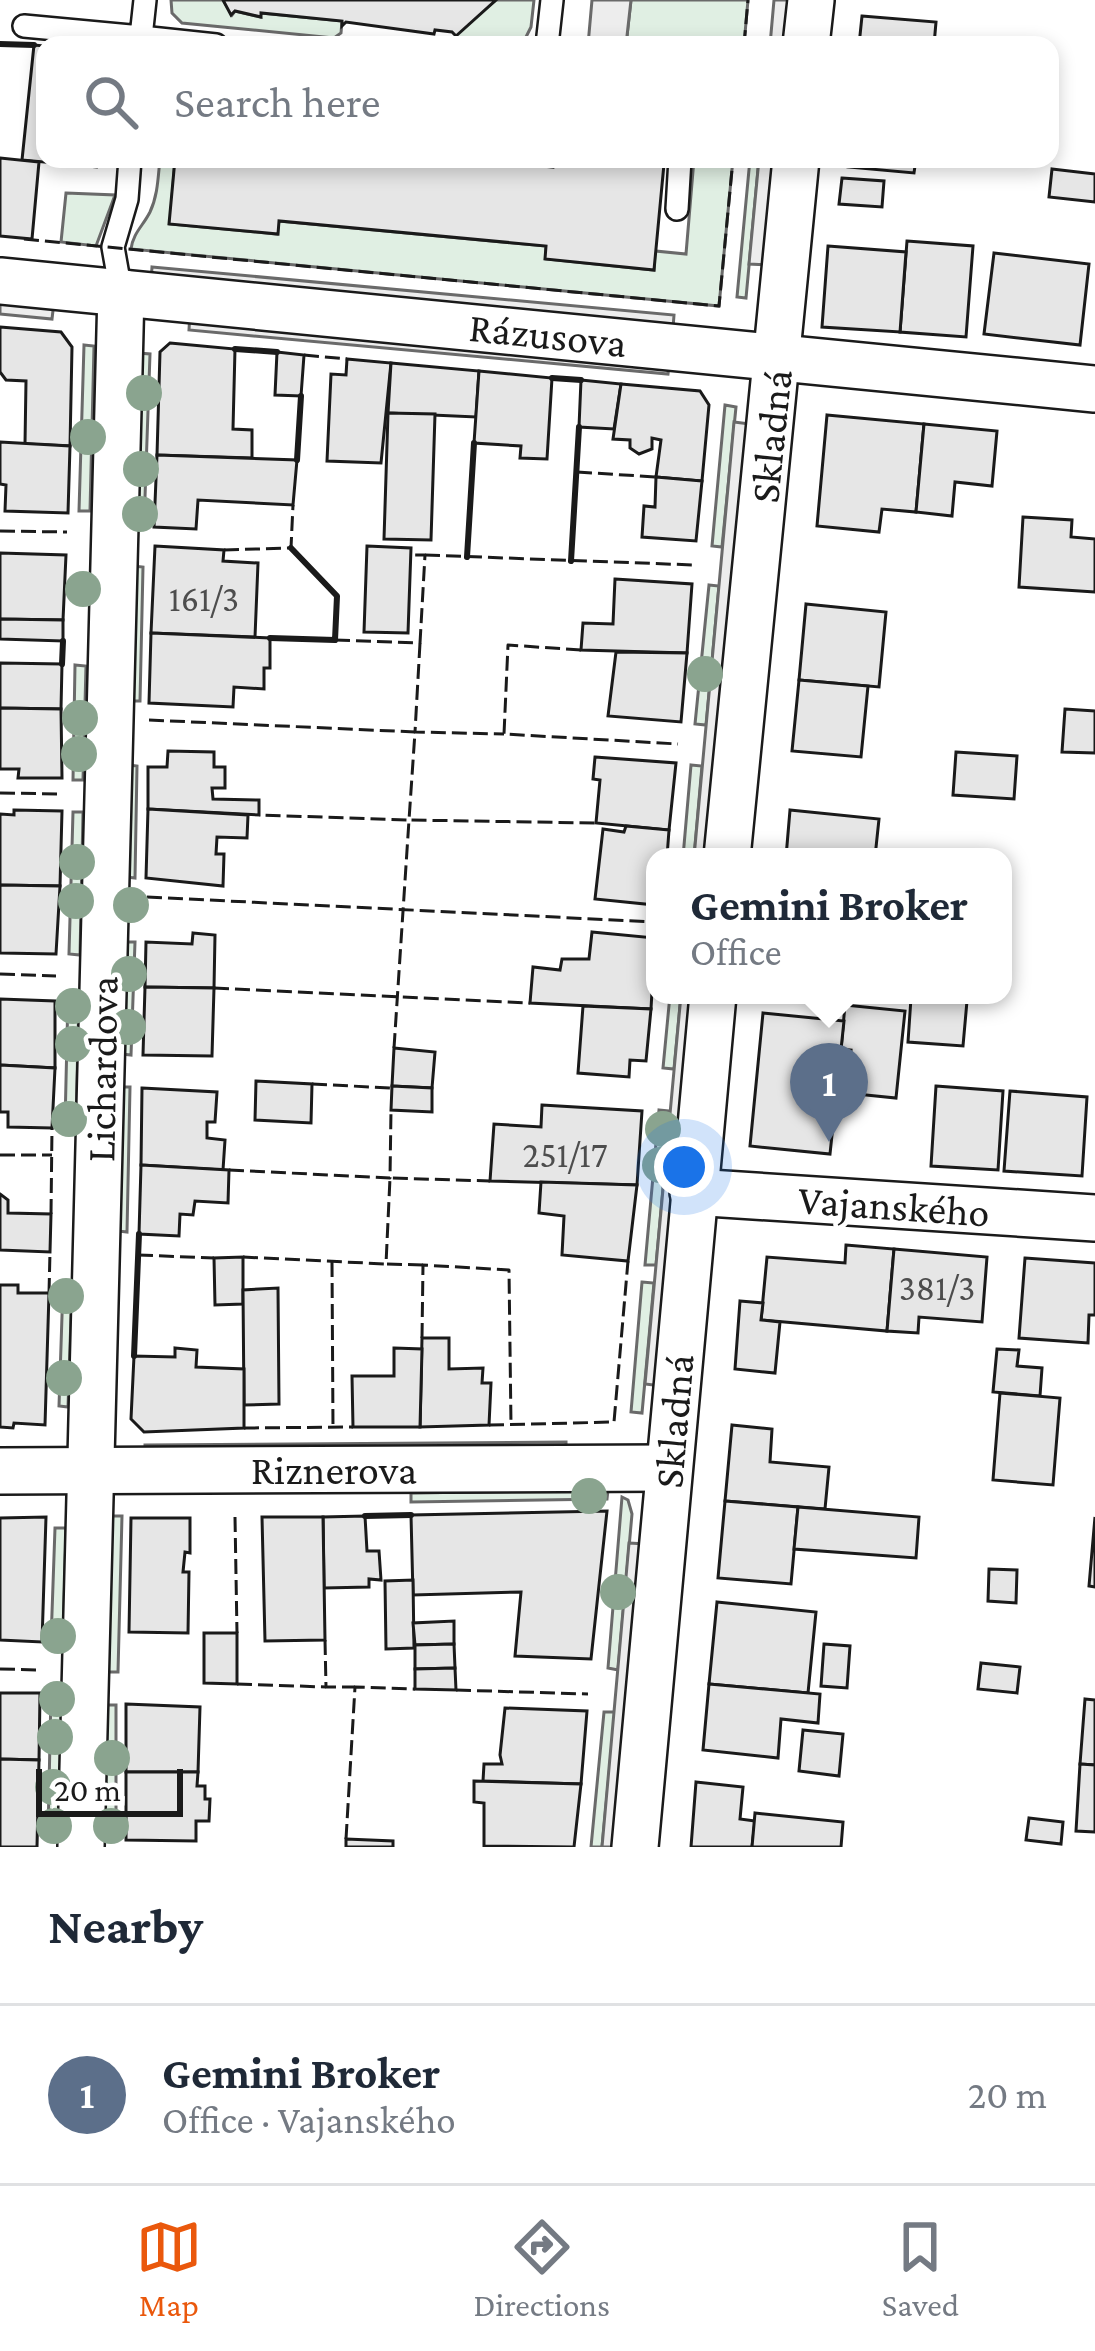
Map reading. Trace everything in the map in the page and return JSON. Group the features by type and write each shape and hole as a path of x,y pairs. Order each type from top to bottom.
{"street":[{"path":"807,36 811,0"},
{"name":"Skladná","path":"728,848 795,168"},
{"name":"Rázusova","path":"0,281 1095,388"},
{"name":"Lichardova","path":"81,1847 121,292"},
{"name":"Skladná","path":"635,1847 712,1004"},
{"name":"Vajanského","path":"693,1192 1095,1218"},
{"name":"Riznerova","path":"0,1471 668,1468"}],"lane":[{"path":"141,36 145,0"},
{"path":"548,36 552,0"},
{"path":"24,26 101,36"},
{"path":"121,292 113,247 127,199 129,168"},
{"path":"677,209 679,168"}],"green space":[{"path":"171,0 223,0 232,15 235,11 260,17 261,13 342,21 337,36 314,36 182,23 172,13"},
{"path":"496,0 534,0 526,36 456,36"},
{"path":"631,0 748,0 745,36 627,36"},
{"path":"159,168 174,168 170,224 277,234 279,221 546,246 546,259 654,270 655,251 686,254 693,168 732,168 719,306 131,249 153,206"},
{"path":"749,168 758,168 746,298 737,297"},
{"path":"66,193 115,195 96,246 61,242"},
{"path":"84,345 94,346 90,511 79,511"},
{"path":"138,353 150,354 144,526 134,526"},
{"path":"725,405 736,407 722,547 712,546"},
{"path":"133,566 143,567 140,701 130,701"},
{"path":"709,585 719,586 706,725 695,724"},
{"path":"75,665 86,666 83,780 73,780"},
{"path":"129,765 137,766 135,878 126,877"},
{"path":"691,765 702,766 695,848 684,848"},
{"path":"73,812 83,812 80,955 69,954"},
{"path":"125,942 135,942 131,1055 121,1054"},
{"path":"68,996 79,996 76,1123 65,1124"},
{"path":"669,1004 680,1004 674,1069 663,1068"},
{"path":"121,1087 130,1087 127,1232 118,1231"},
{"path":"659,1110 670,1111 656,1265 645,1265"},
{"path":"642,1282 654,1283 642,1413 631,1412"},
{"path":"63,1286 72,1286 68,1407 59,1406"},
{"path":"608,1490 607,1499 411,1502 411,1493"},
{"path":"622,1497 628,1500 632,1514 618,1670 608,1668"},
{"path":"110,1516 122,1516 118,1672 107,1672"},
{"path":"55,1528 66,1528 63,1642 51,1641"},
{"path":"51,1693 62,1693 59,1836 48,1835"},
{"path":"106,1705 116,1705 116,1839 103,1838"},
{"path":"604,1712 615,1712 602,1847 591,1847"}],"shaded area":[{"path":"592,0 631,0 627,36 589,36"},
{"path":"774,0 792,0 789,36 771,36"},
{"path":"758,168 777,168 768,265 749,264"},
{"path":"152,267 674,315 673,328 151,283"},
{"path":"0,297 54,302 52,319 0,314"},
{"path":"190,312 670,357 668,374 189,330"},
{"path":"734,422 750,424 712,848 695,848"},
{"path":"680,1004 697,1004 662,1386 645,1384"},
{"path":"566,1442 566,1460 145,1463 145,1445"},
{"path":"629,1543 645,1544 617,1847 602,1847"}],"building":[{"path":"223,0 496,0 456,36 261,13 261,17 235,11 231,15"},
{"path":"862,16 936,22 935,36 860,36"},
{"path":"34,45 36,45 36,161 22,160"},
{"path":"0,158 36,162 32,239 0,236"},
{"path":"174,168 664,168 654,270 545,259 546,246 279,221 278,234 169,224"},
{"path":"859,168 915,168 914,173"},
{"path":"1052,169 1095,174 1095,202 1049,197"},
{"path":"842,178 884,181 882,207 839,204"},
{"path":"907,241 973,246 966,337 900,332"},
{"path":"828,246 906,252 900,332 822,327"},
{"path":"994,253 1089,264 1080,345 984,334"},
{"path":"0,327 61,332 72,347 70,446 25,444 26,381 6,380 0,372"},
{"path":"170,343 235,349 233,429 252,430 252,458 157,455 160,352"},
{"path":"277,352 304,355 301,396 275,395"},
{"path":"347,359 391,363 381,463 327,461 331,374 346,375"},
{"path":"391,363 479,371 476,417 388,413"},
{"path":"479,371 552,378 547,459 520,458 521,446 474,443"},
{"path":"581,380 621,384 614,429 579,427"},
{"path":"621,384 700,391 709,405 702,481 656,477 661,440 652,438 652,449 639,454 630,448 630,440 613,439"},
{"path":"388,413 435,414 431,540 384,539"},
{"path":"827,415 924,424 916,512 882,509 879,532 817,526"},
{"path":"924,424 997,431 992,486 955,482 952,516 916,512"},
{"path":"0,442 70,446 68,513 5,511"},
{"path":"157,455 297,460 293,505 198,500 196,529 154,527"},
{"path":"656,477 702,481 696,541 642,537 644,506 655,507"},
{"path":"1023,517 1072,520 1071,537 1095,539 1095,592 1019,587"},
{"path":"155,546 224,550 223,561 258,563 255,637 151,633"},
{"path":"367,546 411,548 408,633 364,632"},
{"path":"0,553 66,555 63,620 0,619"},
{"path":"615,579 692,584 687,653 581,650 583,623 613,624"},
{"path":"806,604 886,612 879,687 799,680"},
{"path":"0,619 63,620 63,641 0,639"},
{"path":"151,633 270,638 264,689 234,687 233,707 149,703"},
{"path":"616,652 687,653 681,722 608,716"},
{"path":"0,663 62,664 61,709 0,708"},
{"path":"799,680 868,686 861,757 792,751"},
{"path":"0,708 61,709 62,778 18,778 19,769 0,769"},
{"path":"1065,709 1095,711 1095,753 1062,752"},
{"path":"168,751 214,752 214,767 225,767 225,788 212,788 213,799 259,800 259,815 148,809 148,767 167,767"},
{"path":"956,752 1017,756 1014,799 953,795"},
{"path":"595,757 676,763 669,830 596,823 600,780 593,779"},
{"path":"148,809 248,815 247,838 217,837 216,854 224,854 223,886 146,878"},
{"path":"14,810 62,811 60,886 0,885 0,814 14,815"},
{"path":"790,810 879,819 876,848 787,848"},
{"path":"626,826 669,830 668,848 646,848 646,904 595,899 603,829 624,832"},
{"path":"0,885 60,886 56,954 0,953"},
{"path":"592,932 646,937 646,1004 651,1004 651,1009 530,1003 533,967 560,970 562,959 589,959"},
{"path":"193,933 215,935 214,988 145,987 146,942 192,944"},
{"path":"145,987 214,988 212,1056 143,1055"},
{"path":"0,999 55,1001 55,1068 0,1065"},
{"path":"911,1004 967,1004 963,1046 908,1042"},
{"path":"845,1005 905,1011 896,1098 846,1093 851,1050 841,1049"},
{"path":"583,1006 651,1009 646,1061 630,1060 629,1077 578,1073"},
{"path":"763,1013 844,1021 830,1154 750,1146"},
{"path":"394,1048 435,1052 432,1088 392,1086"},
{"path":"0,1065 55,1068 52,1128 8,1127 8,1112 0,1112"},
{"path":"256,1081 312,1084 311,1123 255,1120"},
{"path":"392,1086 432,1088 432,1112 391,1110"},
{"path":"936,1086 1003,1091 998,1170 931,1166"},
{"path":"142,1088 217,1092 215,1122 207,1122 207,1138 225,1140 223,1170 141,1165"},
{"path":"1010,1091 1087,1097 1082,1176 1004,1171"},
{"path":"542,1105 642,1111 637,1185 490,1181 494,1124 541,1127"},
{"path":"141,1165 229,1170 228,1203 195,1201 193,1215 180,1214 179,1236 139,1234"},
{"path":"541,1182 637,1185 628,1261 562,1255 564,1216 539,1213"},
{"path":"0,1194 8,1200 8,1213 51,1214 50,1252 0,1250"},
{"path":"846,1245 894,1249 887,1331 761,1320 767,1257 845,1263"},
{"path":"894,1249 987,1257 982,1322 919,1317 918,1333 887,1331"},
{"path":"243,1257 243,1304 215,1305 214,1258"},
{"path":"1025,1258 1095,1263 1095,1315 1089,1315 1088,1343 1019,1338"},
{"path":"0,1285 18,1285 18,1293 49,1293 45,1425 0,1427"},
{"path":"278,1288 279,1404 244,1405 243,1290"},
{"path":"740,1301 763,1303 761,1320 780,1322 775,1373 735,1369"},
{"path":"422,1338 449,1338 449,1369 483,1368 482,1383 491,1383 489,1425 420,1427"},
{"path":"175,1348 197,1350 196,1367 244,1369 244,1428 144,1432 131,1419 134,1356 175,1357"},
{"path":"394,1348 422,1349 420,1427 353,1427 352,1376 394,1376"},
{"path":"997,1349 1019,1350 1017,1366 1042,1368 1040,1396 993,1392"},
{"path":"1000,1393 1060,1398 1053,1485 993,1480"},
{"path":"732,1425 772,1429 770,1462 829,1467 825,1509 725,1501"},
{"path":"725,1501 798,1507 791,1584 718,1578"},
{"path":"798,1507 919,1517 916,1558 794,1549"},
{"path":"607,1511 591,1659 515,1656 521,1592 413,1595 411,1515"},
{"path":"365,1516 367,1551 379,1551 381,1580 369,1579 369,1587 324,1588 323,1517"},
{"path":"46,1517 42,1642 0,1640 0,1518"},
{"path":"262,1517 323,1517 325,1640 265,1641"},
{"path":"1095,1517 1095,1587 1089,1586"},
{"path":"131,1518 190,1518 190,1553 185,1552 183,1572 189,1572 188,1633 129,1632"},
{"path":"989,1569 1017,1570 1016,1603 988,1601"},
{"path":"413,1580 414,1648 386,1649 385,1581"},
{"path":"717,1602 816,1612 808,1693 709,1684"},
{"path":"454,1621 454,1644 415,1645 413,1623"},
{"path":"204,1633 237,1633 237,1684 204,1683"},
{"path":"454,1644 455,1668 415,1669 415,1645"},
{"path":"824,1644 850,1646 847,1688 821,1686"},
{"path":"981,1663 1020,1667 1017,1693 978,1689"},
{"path":"455,1668 456,1690 415,1689 415,1669"},
{"path":"709,1684 820,1694 818,1723 781,1719 778,1758 703,1750"},
{"path":"0,1693 40,1693 39,1760 0,1759"},
{"path":"1085,1699 1095,1700 1095,1765 1080,1764"},
{"path":"126,1704 200,1707 198,1772 126,1772"},
{"path":"505,1708 587,1711 581,1784 483,1781 484,1764 502,1764"},
{"path":"803,1730 843,1734 839,1776 799,1771"},
{"path":"0,1759 39,1760 37,1847 0,1847"},
{"path":"1080,1764 1095,1765 1095,1832 1076,1831"},
{"path":"126,1772 198,1772 197,1786 205,1786 205,1799 210,1799 209,1821 196,1821 196,1841 126,1840"},
{"path":"474,1781 581,1784 574,1847 484,1846 484,1803 474,1802"},
{"path":"696,1782 743,1787 740,1819 755,1821 752,1847 691,1847"},
{"path":"755,1813 843,1822 841,1847 752,1847"},
{"path":"1029,1818 1063,1822 1061,1844 1026,1840"},
{"path":"346,1839 393,1841 393,1847 346,1847"}],"fence":[{"path":"745,36 748,0"},
{"path":"24,239 719,306 732,168"},
{"path":"304,355 347,359"},
{"path":"577,472 656,477"},
{"path":"224,550 291,548 293,505"},
{"path":"0,531 67,532"},
{"path":"335,640 420,643 425,555 411,555"},
{"path":"425,555 694,565"},
{"path":"420,643 415,732 504,734"},
{"path":"581,650 508,645 504,734 678,744"},
{"path":"149,720 415,732 409,820 259,815"},
{"path":"0,793 62,794"},
{"path":"394,1048 409,820 596,823"},
{"path":"147,897 646,922"},
{"path":"0,974 56,976"},
{"path":"214,988 530,1003"},
{"path":"312,1084 391,1088"},
{"path":"229,1170 390,1178 391,1110"},
{"path":"51,1214 52,1128"},
{"path":"0,1155 52,1155"},
{"path":"423,1265 386,1264 390,1178 490,1181"},
{"path":"49,1293 50,1252"},
{"path":"138,1255 214,1258"},
{"path":"243,1257 386,1264"},
{"path":"489,1425 614,1422 628,1261"},
{"path":"332,1262 333,1428"},
{"path":"422,1338 423,1265 509,1270 511,1425"},
{"path":"244,1428 353,1427"},
{"path":"235,1517 237,1633"},
{"path":"325,1640 326,1687 355,1687"},
{"path":"0,1669 41,1670"},
{"path":"237,1684 326,1687"},
{"path":"346,1839 355,1687 415,1689"},
{"path":"456,1690 588,1694"}],"wall":[{"path":"0,44 34,45"},
{"path":"235,349 277,352"},
{"path":"552,378 581,380"},
{"path":"297,460 301,396"},
{"path":"571,561 579,427"},
{"path":"467,557 474,443"},
{"path":"270,638 335,640 337,596 291,548"},
{"path":"62,664 63,641"},
{"path":"134,1356 139,1234"},
{"path":"365,1516 411,1515"}],"place":[{"name":"Gemini Broker","path":"829,1142"}]}
